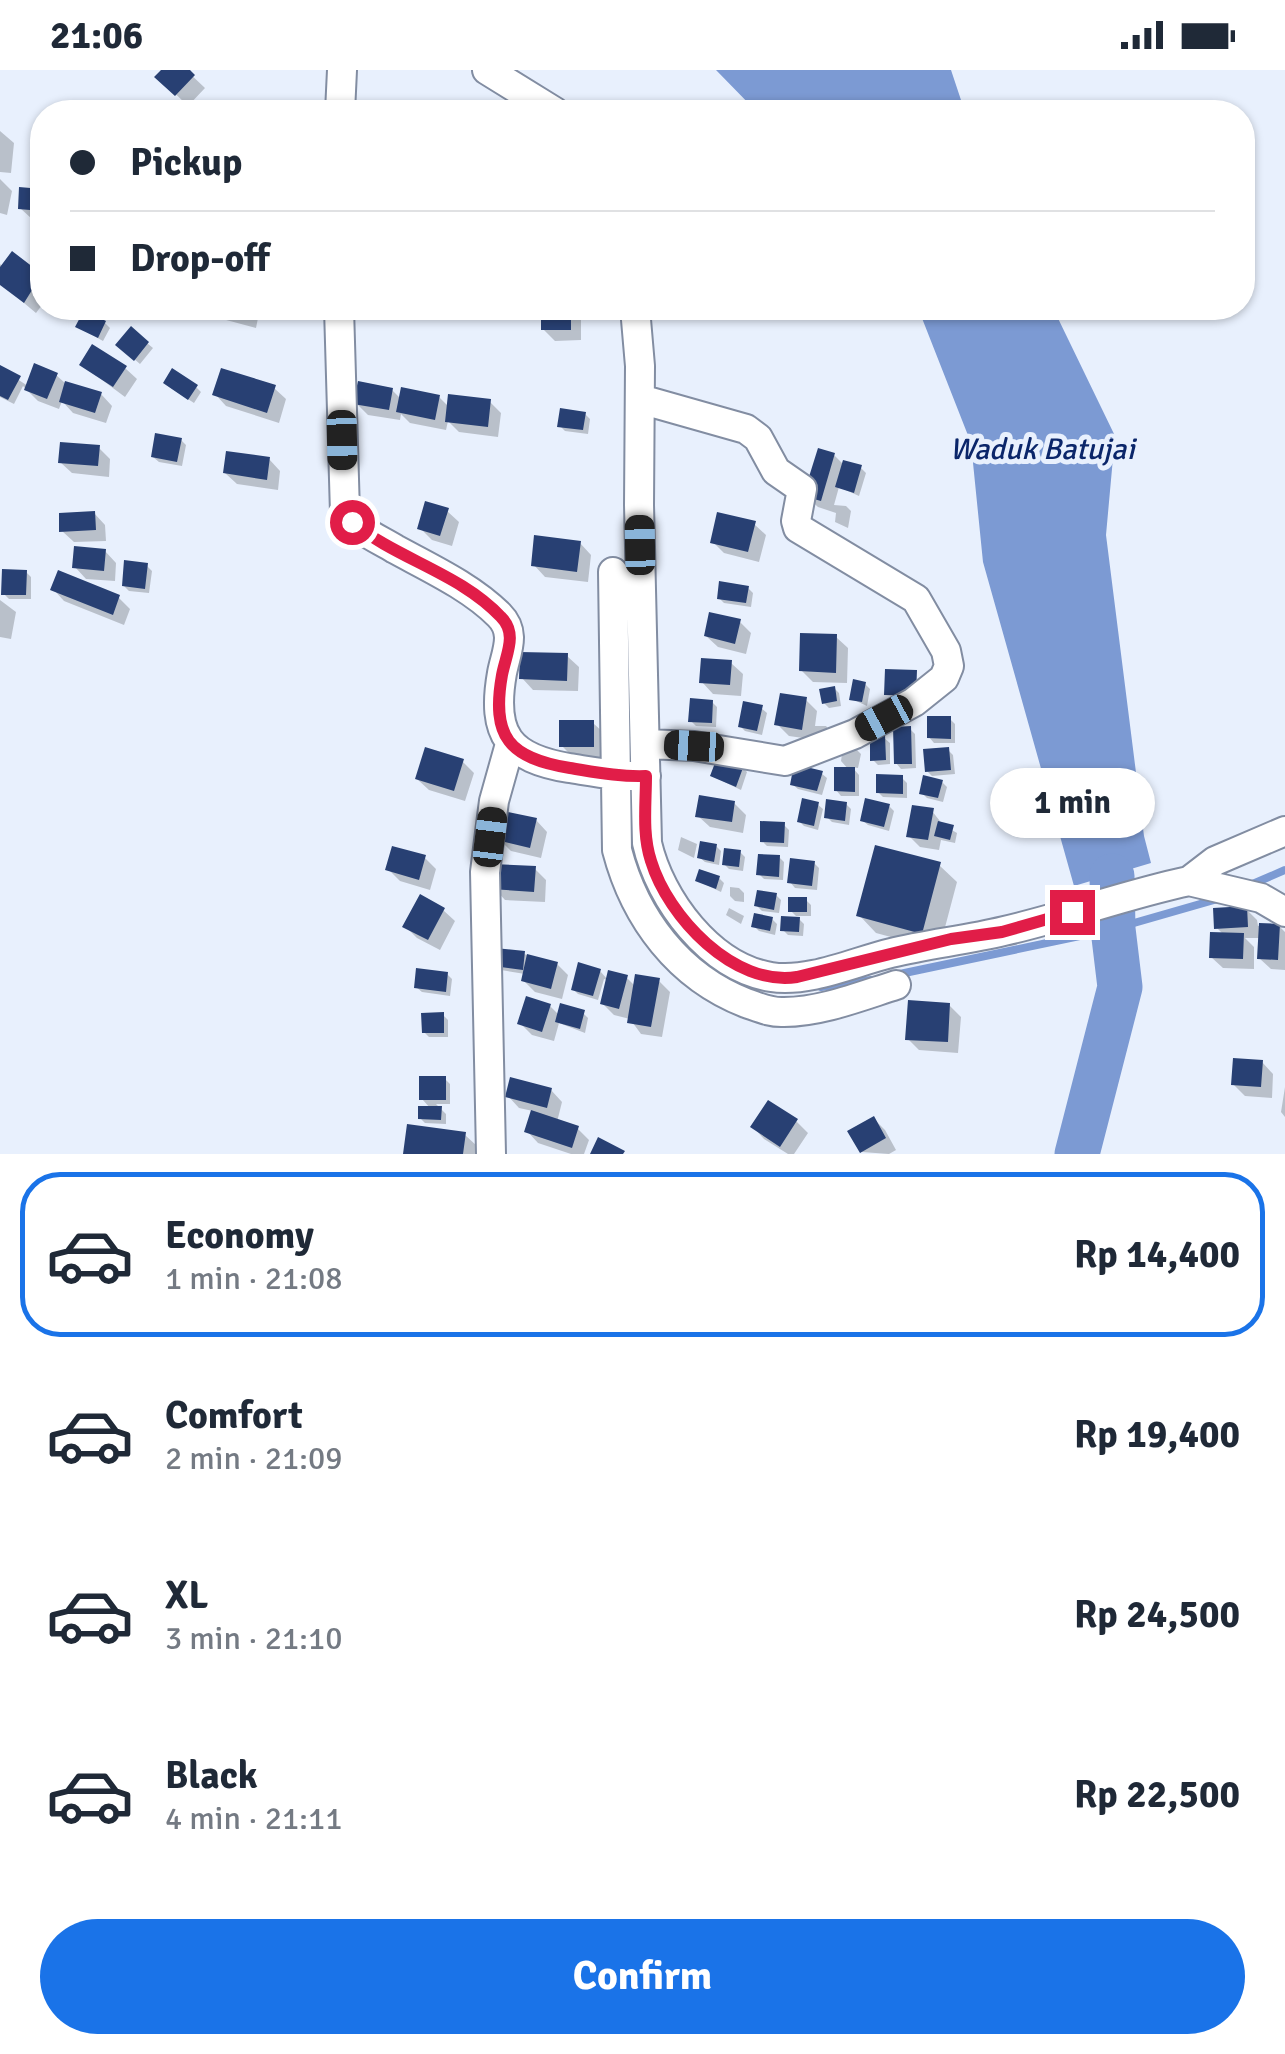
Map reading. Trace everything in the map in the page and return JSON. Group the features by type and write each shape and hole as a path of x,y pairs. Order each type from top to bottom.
{"street":[{"path":"341,100 342,70"},
{"path":"488,70 536,100"},
{"path":"338,320 345,514 362,530 474,596 502,618 510,645 498,712 502,732 520,755 544,764 631,776"},
{"path":"631,776 646,744 636,320"},
{"path":"640,399 746,430 758,438 776,471 802,489 798,528 916,599 946,650 949,666 944,678 914,702 854,734 785,762 694,746 646,744"},
{"path":"613,572 631,776 650,860 672,904 724,956 758,974 840,984 896,985"},
{"path":"490,1154 485,872 494,801 510,744"},
{"path":"840,984 951,939 1002,932 1183,882 1214,861 1285,830"},
{"path":"1183,882 1271,902 1285,912"}],"water":[{"path":"716,70 951,70 961,100 745,100"},
{"name":"Waduk Batujai","path":"923,320 1059,320 1115,436 1106,535 1144,836 1151,863 1074,886 983,562 971,443"}],"building":[{"path":"161,70 190,70 195,75 175,96 154,77"},
{"path":"19,187 30,188 30,210 18,209"},
{"path":"12,251 30,265 30,293 24,303 0,285 0,267"},
{"path":"79,320 106,321 98,338 75,327"},
{"path":"541,320 571,320 571,330 541,330"},
{"path":"131,326 149,342 134,361 115,345"},
{"path":"92,344 127,366 113,387 79,365"},
{"path":"34,363 58,373 47,399 24,390"},
{"path":"0,365 21,376 8,400 0,396"},
{"path":"172,368 198,385 188,400 163,383"},
{"path":"221,368 276,385 267,413 212,395"},
{"path":"65,381 102,392 95,413 59,402"},
{"path":"358,381 393,388 389,410 353,404"},
{"path":"401,387 440,395 435,420 396,412"},
{"path":"448,394 491,399 488,427 445,422"},
{"path":"560,408 586,412 583,430 557,427"},
{"path":"155,433 182,438 177,462 151,457"},
{"path":"60,442 100,445 98,466 58,463"},
{"path":"818,448 835,453 821,501 803,496"},
{"path":"226,451 270,457 267,480 223,473"},
{"path":"843,460 862,465 854,493 835,487"},
{"path":"425,501 449,508 440,536 417,529"},
{"path":"95,511 96,530 59,532 59,513"},
{"path":"717,512 756,521 748,552 710,543"},
{"path":"534,535 581,541 577,572 531,566"},
{"path":"74,546 106,549 104,571 72,568"},
{"path":"124,560 148,563 145,589 122,586"},
{"path":"2,569 27,570 26,595 1,595"},
{"path":"58,570 120,595 113,615 50,590"},
{"path":"719,581 749,586 746,603 717,599"},
{"path":"709,612 741,619 735,644 704,636"},
{"path":"800,633 837,634 836,673 799,671"},
{"path":"520,652 568,653 567,681 519,679"},
{"path":"701,658 732,660 730,685 699,683"},
{"path":"885,669 917,670 916,696 884,695"},
{"path":"853,679 866,682 862,702 849,700"},
{"path":"835,686 837,701 822,704 819,689"},
{"path":"780,693 807,697 802,730 774,725"},
{"path":"690,698 713,700 712,723 688,722"},
{"path":"743,701 763,705 757,731 738,727"},
{"path":"927,716 951,716 951,739 927,738"},
{"path":"559,720 594,720 594,747 559,747"},
{"path":"911,726 912,764 894,764 893,727"},
{"path":"885,735 886,760 870,761 870,736"},
{"path":"425,747 464,759 454,791 415,779"},
{"path":"949,747 951,770 925,772 923,749"},
{"path":"718,755 744,765 736,787 710,776"},
{"path":"794,764 823,771 817,791 790,785"},
{"path":"834,767 855,767 855,792 834,791"},
{"path":"876,774 903,775 903,794 876,793"},
{"path":"923,775 943,780 938,798 919,794"},
{"path":"699,795 735,801 732,822 695,817"},
{"path":"802,798 819,802 814,826 797,822"},
{"path":"865,798 890,804 884,827 860,821"},
{"path":"826,799 847,802 845,821 824,818"},
{"path":"912,805 934,808 928,840 906,837"},
{"path":"503,811 537,818 530,848 497,840"},
{"path":"760,821 785,822 784,843 760,842"},
{"path":"938,821 954,825 950,840 934,836"},
{"path":"700,841 717,844 714,862 697,858"},
{"path":"875,845 941,862 922,934 856,916"},
{"path":"392,846 426,855 419,880 385,870"},
{"path":"724,848 741,850 739,867 722,865"},
{"path":"758,854 780,855 779,877 756,875"},
{"path":"790,858 815,861 812,886 787,883"},
{"path":"492,864 536,866 534,892 491,889"},
{"path":"699,869 720,876 716,889 695,881"},
{"path":"757,890 777,893 774,910 754,906"},
{"path":"420,894 445,908 428,940 402,927"},
{"path":"788,897 807,897 807,912 788,912"},
{"path":"1247,906 1248,927 1214,929 1213,908"},
{"path":"754,913 773,917 770,931 751,927"},
{"path":"781,916 800,917 799,932 780,931"},
{"path":"1259,923 1280,924 1278,960 1257,959"},
{"path":"1210,932 1244,933 1243,959 1209,958"},
{"path":"495,948 525,951 523,970 493,966"},
{"path":"527,954 558,962 551,989 521,981"},
{"path":"578,962 601,969 593,996 571,990"},
{"path":"416,968 448,972 446,992 414,988"},
{"path":"608,970 628,975 619,1009 600,1004"},
{"path":"635,974 660,978 651,1027 627,1023"},
{"path":"526,996 551,1004 542,1032 517,1024"},
{"path":"908,1000 950,1003 948,1042 905,1040"},
{"path":"560,1003 585,1010 580,1029 555,1022"},
{"path":"444,1012 444,1033 422,1033 421,1013"},
{"path":"1233,1058 1263,1060 1261,1087 1231,1085"},
{"path":"419,1076 446,1076 446,1100 419,1100"},
{"path":"510,1077 552,1088 547,1108 505,1097"},
{"path":"768,1100 798,1119 780,1147 750,1127"},
{"path":"418,1106 442,1106 441,1120 418,1119"},
{"path":"531,1110 579,1126 572,1148 524,1132"},
{"path":"874,1116 886,1138 860,1153 847,1131"},
{"path":"407,1124 466,1132 463,1154 403,1154"},
{"path":"598,1137 625,1151 590,1154"}],"waterway":[{"path":"1248,886 1285,870"},
{"path":"1077,1154 1120,987 1112,876"},
{"path":"895,975 1113,929 1221,898"},
{"path":"821,987 871,980"}],"route":[{"path":"352,522 474,596 502,618 510,645 498,712 502,732 520,755 544,764 615,776 646,776 646,843 656,874 685,919 740,966 774,978 797,977 951,939 1002,932 1072,912"}]}
